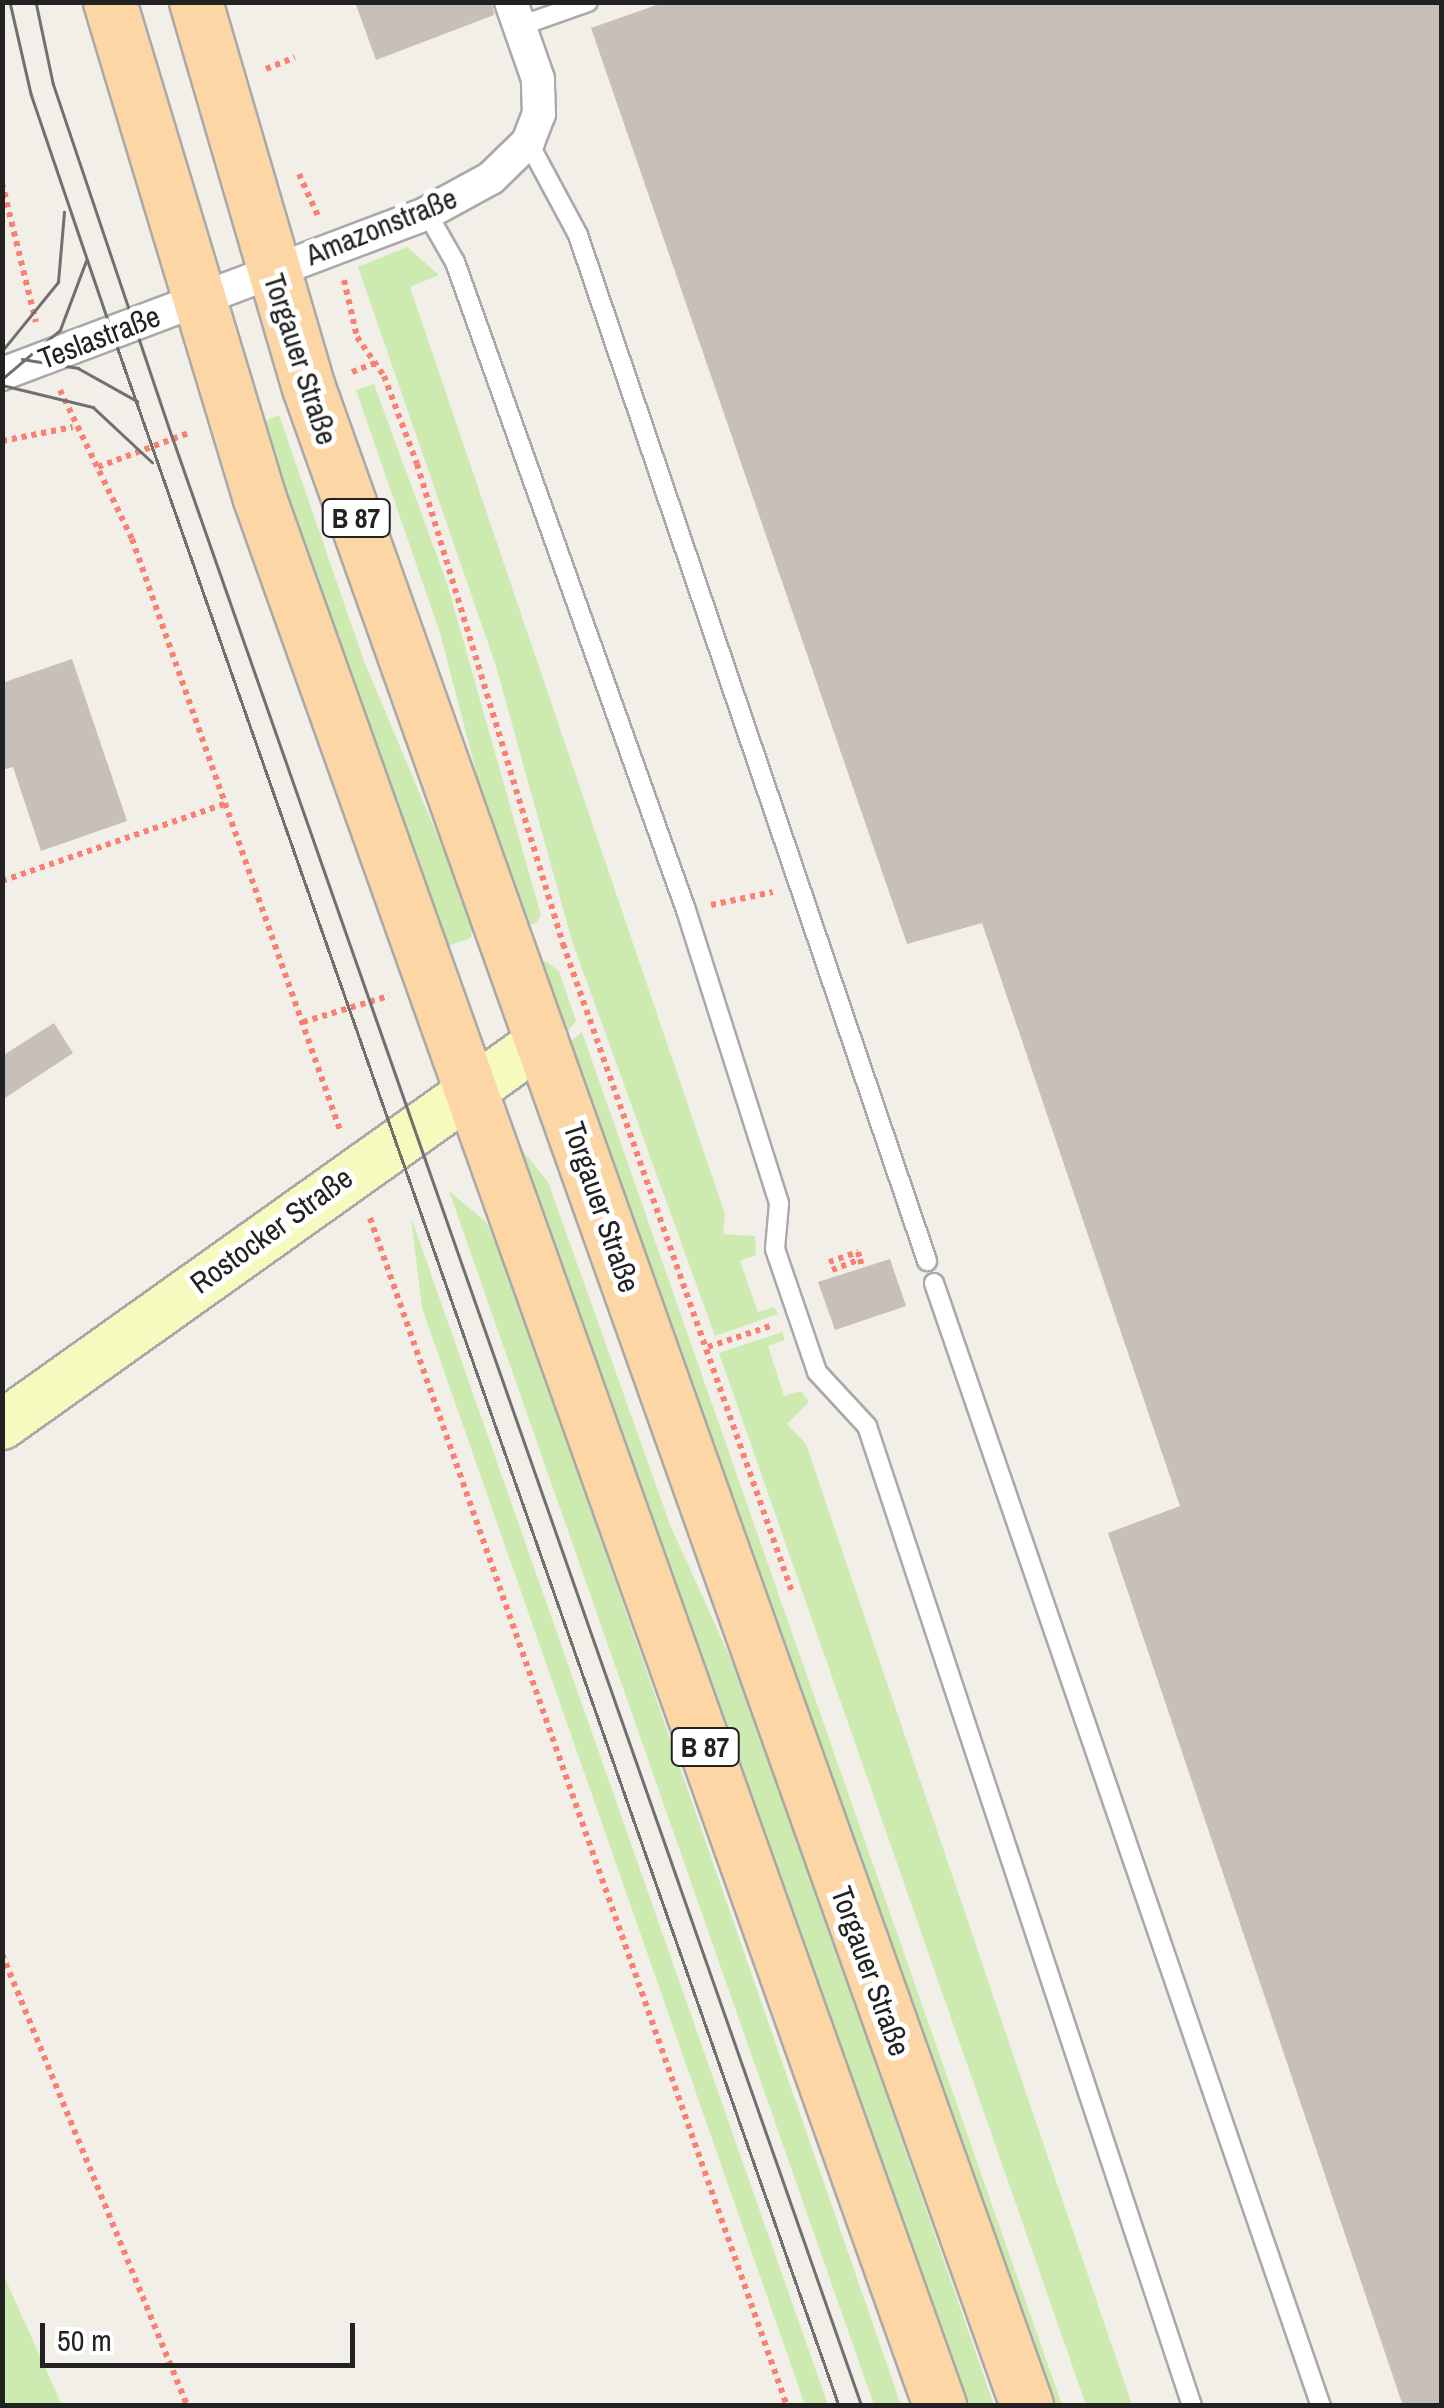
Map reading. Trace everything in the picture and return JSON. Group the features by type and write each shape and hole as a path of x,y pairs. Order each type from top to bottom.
{"main road":[{"name":"B 87","path":"110,2 196,300 469,1090 940,2406"},
{"name":"Torgauer Straße","path":"196,2 271,270 1027,2406"},
{"name":"Rostocker Straße","path":"2,1425 543,1040"}],"street":[{"path":"515,14 538,79 528,142"},
{"name":"Amazonstraße","path":"196,300 426,212 492,178 528,142"},
{"name":"Teslastraße","path":"2,374 196,300"}],"lane":[{"path":"515,14 588,2"},
{"path":"528,142 578,235 927,1261"},
{"path":"426,212 456,262 686,910 779,1204 775,1249 817,1372 867,1426 1192,2406"},
{"path":"934,1283 1321,2406"}],"path":[{"path":"266,69 295,57"},
{"path":"2,183 49,357 73,426 132,539 227,802 787,2406"},
{"path":"346,284 357,338 384,376 417,464 563,944 799,1612"},
{"path":"2,441 73,426"},
{"path":"2,880 227,802"},
{"path":"686,910 800,887"},
{"path":"830,1266 861,1263"},
{"path":"2,1954 187,2406"}],"green space":[{"path":"407,247 439,275 410,287 725,1214 723,1234 755,1236 756,1255 740,1261 758,1312 774,1307 778,1314 715,1336 572,941 496,666 358,267"},
{"path":"374,384 447,583 541,915 536,923 524,925 500,864 440,633 356,390"},
{"path":"279,415 364,661 473,920 471,938 442,948 258,424"},
{"path":"545,961 559,971 576,1021 563,1036 538,964"},
{"path":"582,1032 1062,2405 1043,2405 566,1045"},
{"path":"517,1144 548,1182 671,1527 748,1697 994,2405 953,2405"},
{"path":"449,1191 486,1222 503,1257 901,2405 874,2405"},
{"path":"411,1217 828,2405 805,2405 422,1308"},
{"path":"782,1332 785,1340 768,1346 784,1396 801,1391 809,1402 787,1424 806,1444 1132,2405 1086,2405 719,1353"},
{"path":"3,2274 62,2405 3,2405"}],"building":[{"path":"355,2 492,2 494,15 376,60"},
{"path":"665,2 1442,2 1442,2406 1403,2406 1108,1533 1180,1506 982,923 907,944 591,28"},
{"path":"72,659 127,821 41,851 13,767 2,770 2,683"},
{"path":"54,1023 73,1053 2,1100 2,1056"},
{"path":"890,1259 906,1306 835,1330 818,1282"}],"tram line":[{"path":"10,2 31,94 112,332 839,2406"},
{"path":"36,2 53,83 173,439 862,2406"},
{"path":"2,351 58,282 64,212"},
{"path":"2,379 60,330 86,261"},
{"path":"22,359 78,368 137,401"},
{"path":"2,385 93,407 152,462"}]}
